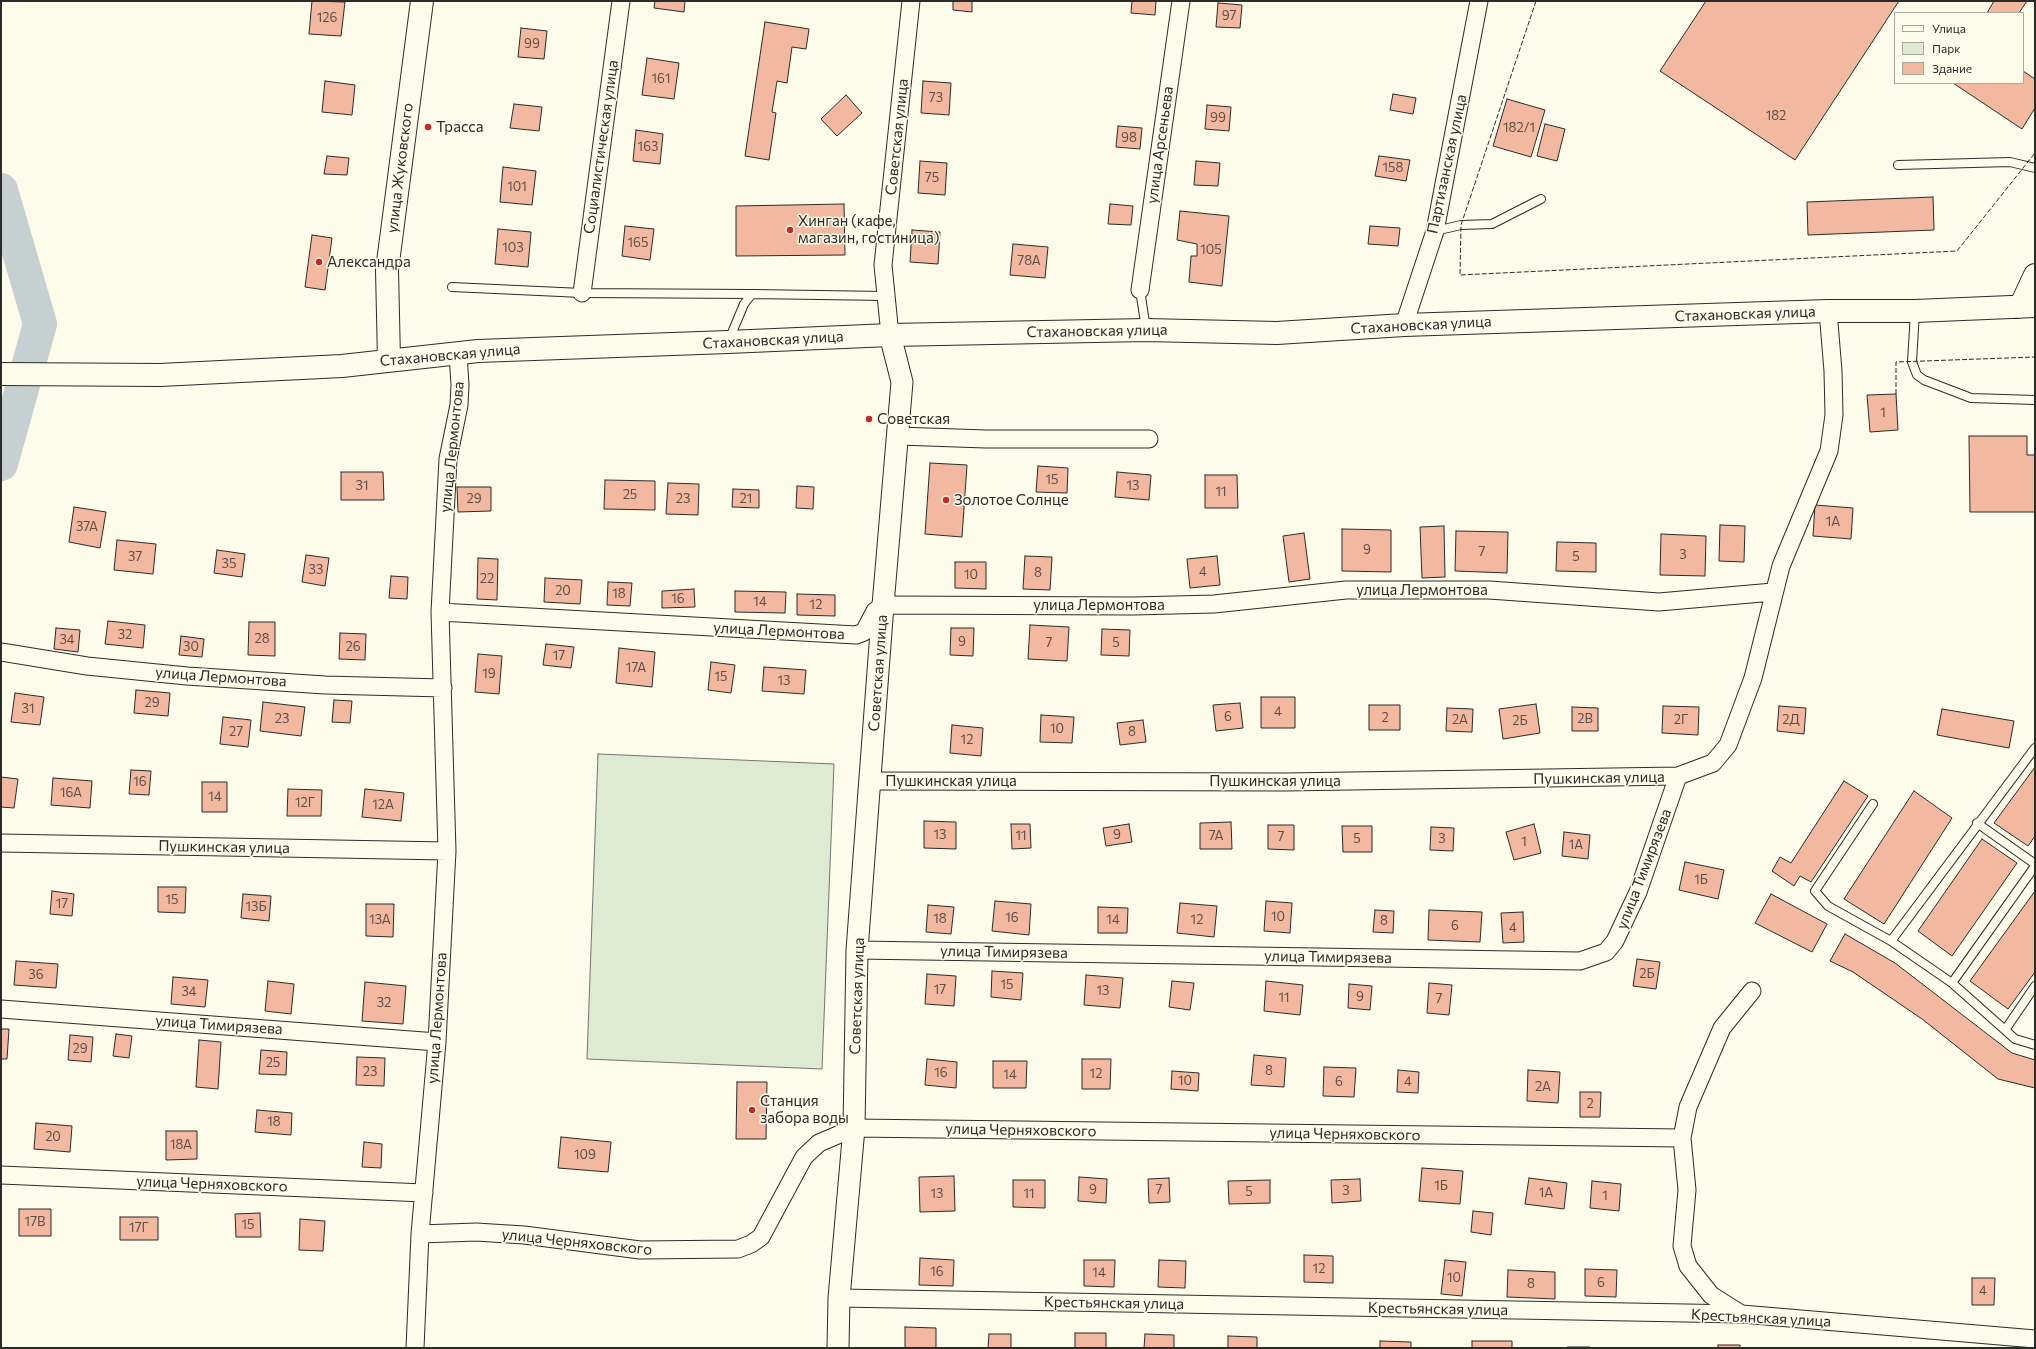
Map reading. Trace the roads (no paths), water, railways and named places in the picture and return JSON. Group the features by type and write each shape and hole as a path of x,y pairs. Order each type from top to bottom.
{"main road":[{"name":"улица Жуковского","path":"390,360 387,270 422,1"},
{"path":"2028,306 2035,275"},
{"name":"Стахановская улица","path":"1,374 160,375 342,366 458,353 890,335 1146,330 1277,334 1404,325 1828,311 1915,311 2028,306"}],"street":[{"name":"Социалистическая улица","path":"582,293 621,1"},
{"name":"Советская улица","path":"838,1348 839,1298 854,1128 857,950 871,781 883,605 902,382 890,335 883,265 911,1"},
{"name":"улица Арсеньева","path":"1140,290 1181,1"},
{"name":"Партизанская улица","path":"1404,325 1435,231 1479,1"},
{"path":"1678,776 1713,762 1728,745 1753,678 1773,592 1781,566 1828,451 1834,415 1833,371 1828,311"},
{"name":"улица Лермонтова","path":"415,1348 420,1234 437,1042 447,851 440,612 448,460 459,405 460,385 458,353"},
{"path":"898,436 986,439 1149,438"},
{"name":"улица Лермонтова","path":"440,612 856,635 864,632 875,611 883,605 1134,606 1214,604 1346,590 1489,590 1659,602 1773,592"},
{"name":"улица Лермонтова","path":"1,652 87,666 187,676 325,684 443,688"},
{"name":"Пушкинская улица","path":"871,781 1285,782 1678,776"},
{"name":"улица Тимирязева","path":"857,950 1580,961 1606,952 1615,941 1638,892 1678,776"},
{"name":"Пушкинская улица","path":"1,843 447,851"},
{"path":"1742,1314 1711,1295 1688,1266 1682,1246 1686,1190 1682,1138 1688,1107 1722,1028 1752,992"},
{"name":"улица Тимирязева","path":"1,1009 437,1042"},
{"name":"улица Черняховского","path":"420,1234 492,1233 640,1250 738,1249 751,1244 761,1237 804,1158 819,1143 854,1128 1682,1138"},
{"name":"улица Черняховского","path":"1,1175 424,1193"},
{"name":"Крестьянская улица","path":"839,1298 1742,1314 2035,1339"}],"lane":[{"path":"1898,166 2010,162 2035,168"},
{"path":"1435,231 1461,225 1492,224 1540,199"},
{"path":"452,287 582,293 885,296"},
{"path":"1140,290 1146,330"},
{"path":"728,342 744,304 752,294"},
{"path":"1915,311 1912,362 1917,375 1924,380 1971,398 2035,400"},
{"path":"1891,941 1977,823 2035,748"},
{"path":"1873,804 1815,891 1828,906 1891,941 1952,983 2014,1039 2035,1045"},
{"path":"1952,983 2035,865 1977,823"},
{"path":"2005,1030 2035,986"}],"waterway":[{"path":"1,190 40,324 1,464"}],"place":[{"name":"Трасса","path":"428,127"},
{"name":"Хинган (кафе, магазин, гостиница)","path":"790,230"},
{"name":"Александра","path":"319,262"},
{"name":"Советская","path":"869,419"},
{"name":"Золотое Солнце","path":"946,500"},
{"name":"Станция забора воды","path":"752,1110"}]}
